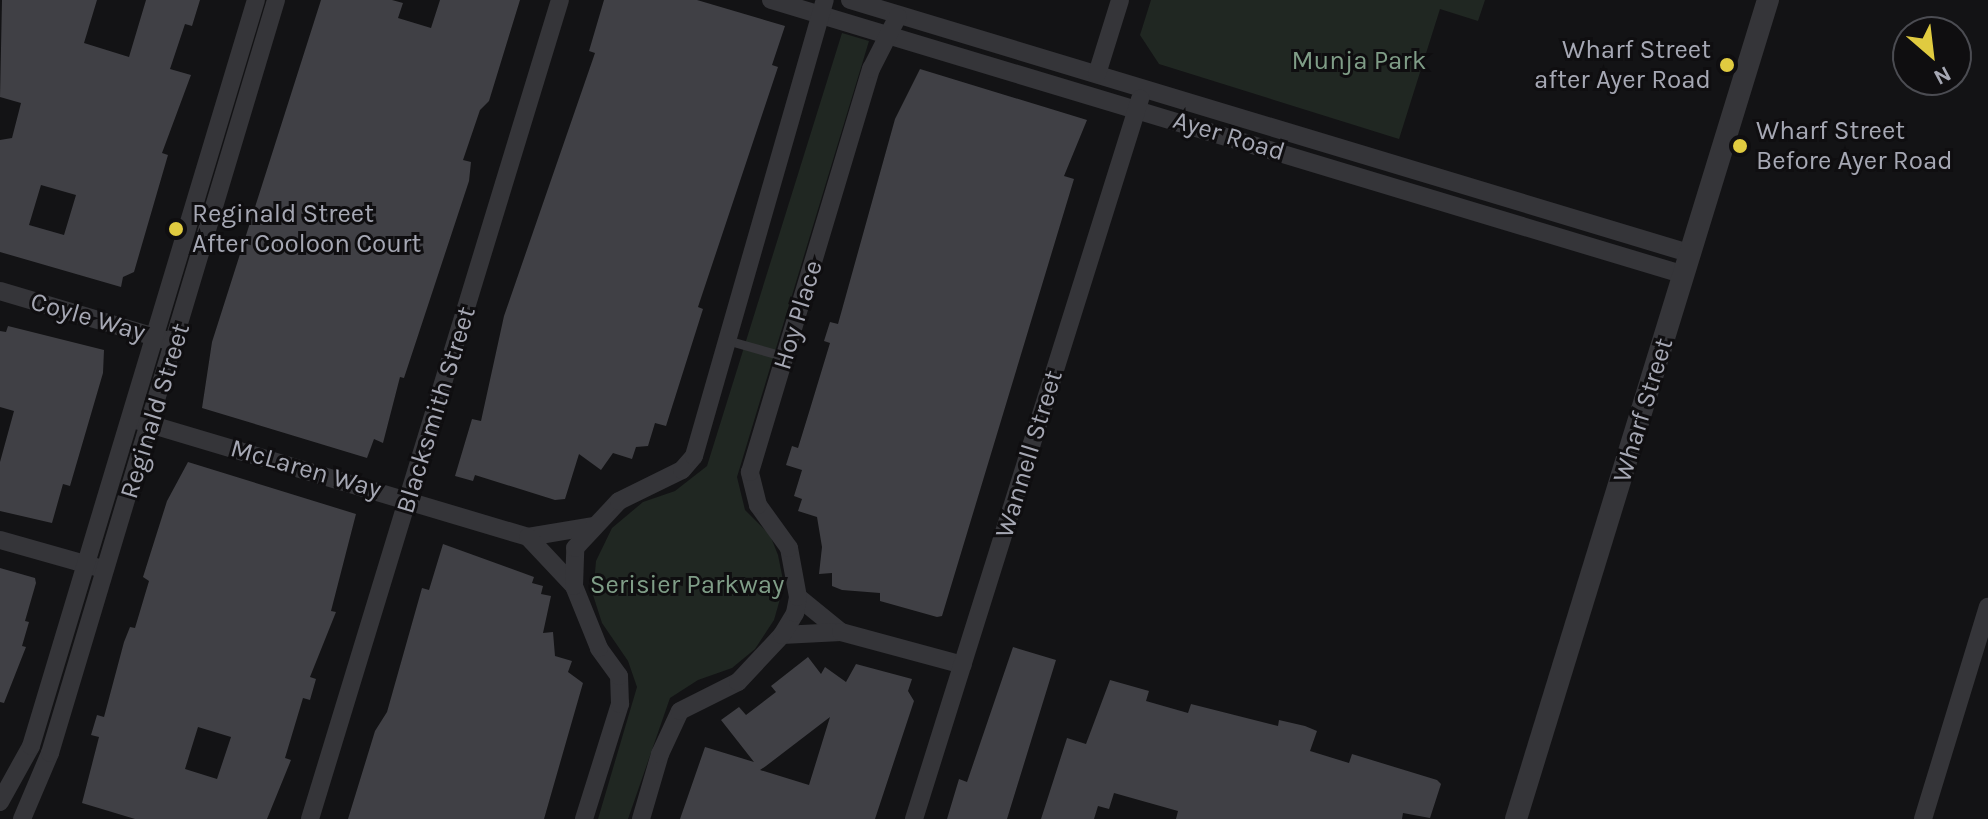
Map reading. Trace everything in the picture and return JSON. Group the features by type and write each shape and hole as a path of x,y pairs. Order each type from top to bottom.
{"street":[{"name":"Reginald Street","path":"1,799 31,746 256,0"},
{"name":"Reginald Street","path":"28,817 176,343 276,0"},
{"name":"Blacksmith Street","path":"310,819 560,0"},
{"name":"Ayer Road","path":"771,0 823,8 891,38 1689,265"},
{"name":"Ayer Road","path":"850,0 1143,88 1689,265"},
{"path":"1097,74 1120,0"},
{"name":"Wharf Street","path":"1516,819 1689,265 1768,0"},
{"path":"584,819 620,704 619,676 599,648 574,586 575,548 619,501 682,470 694,456 730,341 823,8"},
{"name":"Hoy Place","path":"796,605 789,548 758,505 750,472 871,69 891,38 898,16"},
{"name":"Wannell Street","path":"914,819 1143,88"},
{"name":"Coyle Way","path":"0,291 176,343"},
{"name":"McLaren Way","path":"129,418 409,499 528,537 594,526"},
{"name":"McLaren Way","path":"528,537 574,586"},
{"path":"0,540 107,570"},
{"path":"641,819 660,754 680,711 738,682 782,635 796,605 841,632 963,665"},
{"path":"1923,819 1988,607"},
{"path":"782,635 841,632"},
{"path":"1,799 28,817"}],"lane":[{"path":"730,341 786,357"}],"green space":[{"name":"Munja Park","path":"1151,0 1485,0 1478,21 1440,9 1399,139 1159,64 1140,35"},
{"name":"Serisier Parkway","path":"842,33 869,41 737,477 745,510 770,535 778,555 784,585 774,620 755,649 732,668 698,680 670,698 628,819 598,819 637,687 628,661 602,623 593,595 596,561 612,528 643,502 675,491 707,466"}],"building":[{"path":"2,0 97,0 84,43 129,57 146,0 200,0 192,26 185,24 170,69 191,75 162,153 168,155 134,272 123,277 121,287 0,252 0,140 12,138 21,103 0,97","holes":["41,185 76,195 64,235 29,225"]},
{"path":"321,0 392,0 403,3 398,18 431,28 440,0 520,0 489,101 480,110 463,160 471,162 469,181 404,378 400,377 383,443 374,439 367,458 202,408 212,342"},
{"path":"604,0 697,0 785,26 772,65 778,67 698,307 703,309 666,426 655,423 648,446 636,447 632,459 613,453 601,470 579,454 565,499 555,500 475,475 473,481 455,476 472,419 481,421 504,316 595,53 589,51"},
{"path":"920,69 1087,120 1064,176 1074,179 942,616 937,617 880,601 880,593 842,590 832,586 832,573 819,574 822,547 817,517 798,511 802,499 794,496 802,470 786,465 792,446 798,448 810,409 830,343 824,341 830,322 838,324 895,119"},
{"path":"8,326 104,350 103,373 70,486 63,484 52,523 0,511 0,462 14,411 0,407 0,331 6,332"},
{"path":"188,462 356,514 331,611 336,612 310,677 316,679 310,700 303,698 285,758 291,760 267,819 135,819 82,803 99,737 91,735 97,715 104,717 124,642 130,627 135,628 149,581 143,577 167,501","holes":["198,727 231,737 217,779 185,769"]},
{"path":"443,544 534,577 532,583 543,586 541,594 551,596 543,633 553,632 555,656 572,661 568,672 583,683 544,819 348,819 375,731 387,712 422,588 429,590"},
{"path":"0,568 35,578 36,583 25,621 29,622 22,646 26,647 4,703 0,702"},
{"path":"1013,647 1056,660 1007,819 947,819 959,779 967,782"},
{"path":"808,657 821,674 825,667 846,682 856,664 912,679 908,691 914,701 875,819 680,819 705,747 754,762 721,720 739,707 746,715 776,692 771,686","holes":["830,717 809,785 760,770"]},
{"path":"1110,680 1149,691 1146,701 1188,713 1191,704 1278,726 1279,720 1305,726 1317,731 1310,751 1349,763 1352,754 1437,780 1441,784 1430,818 1403,813 1402,819 1176,819 1178,811 1114,793 1109,809 1098,806 1094,819 1041,819 1067,738 1086,744"}],"place":[{"name":"Wharf Street after Ayer Road","path":"1727,65"},
{"name":"Wharf Street Before Ayer Road","path":"1740,146"},
{"name":"Reginald Street After Cooloon Court","path":"176,229"}]}
